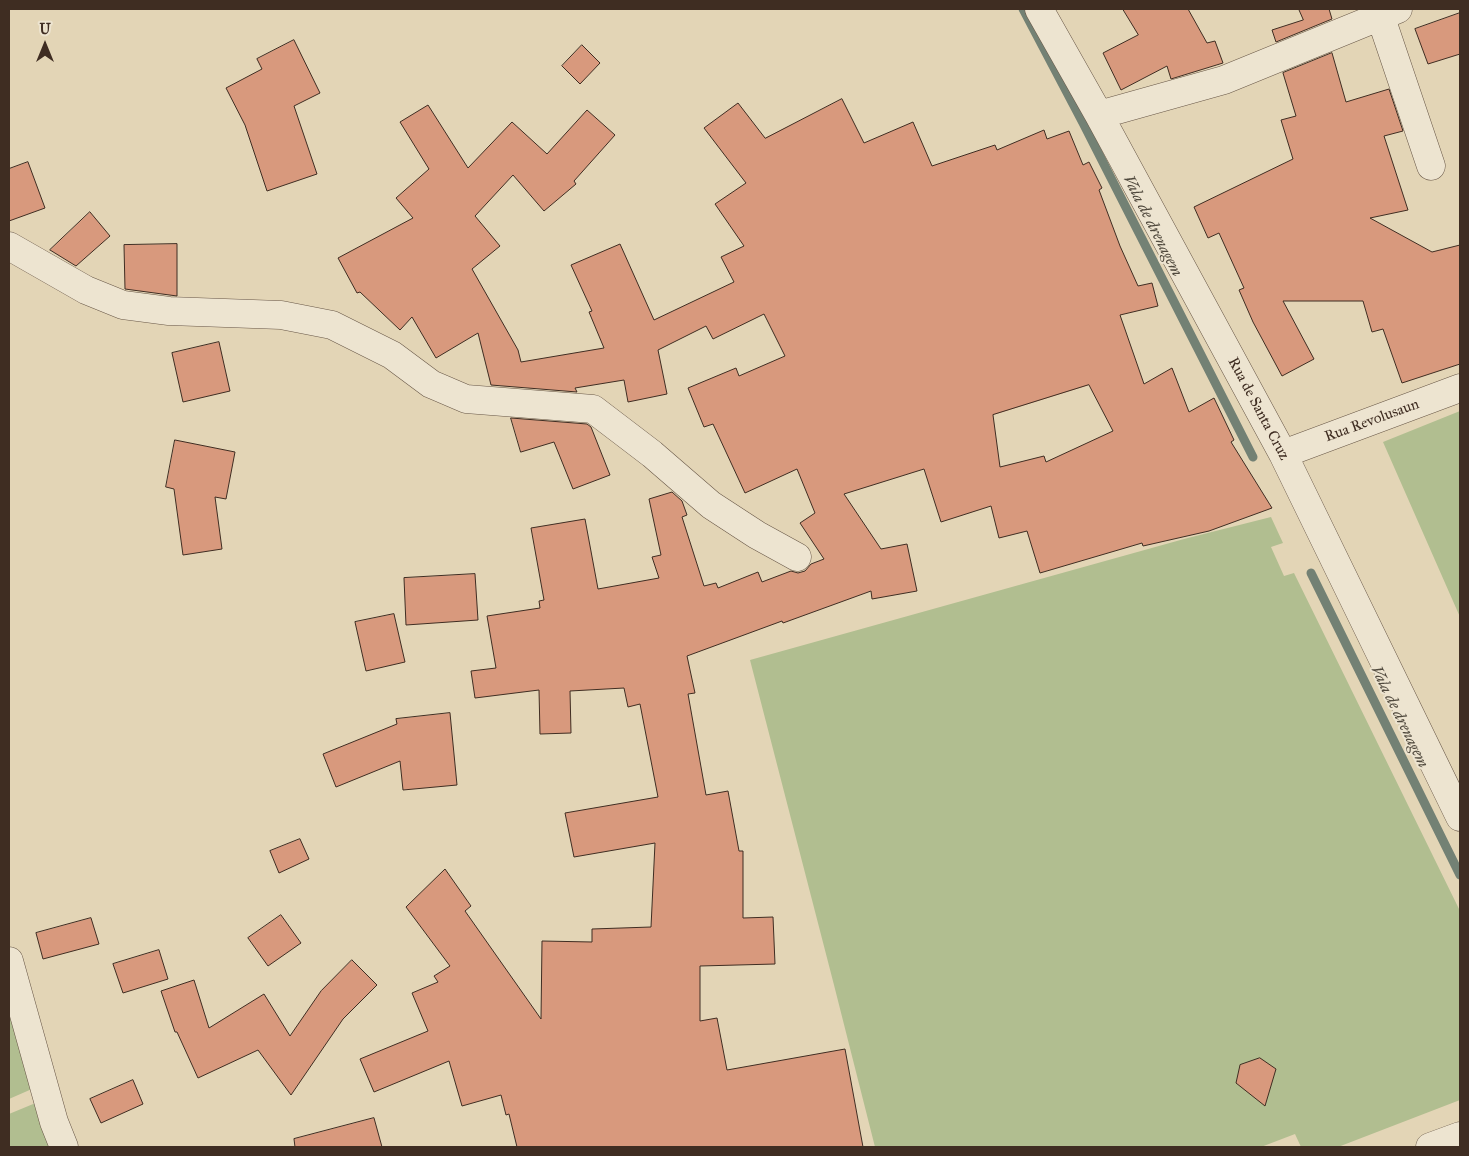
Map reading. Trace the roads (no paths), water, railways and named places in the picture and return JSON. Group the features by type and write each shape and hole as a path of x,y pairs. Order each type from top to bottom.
{"street":[{"name":"Rua de Santa Cruz","path":"1039,9 1099,115 1283,454 1460,817"},
{"path":"1099,115 1224,80 1389,12 1430,166"},
{"path":"9,246 86,290 123,305 169,311 281,315 332,325 392,355 431,384 466,399 592,409 652,454 711,505 756,535 797,557"},
{"name":"Rua Revolusaun","path":"1283,454 1460,388"},
{"path":"9,961 54,1122 64,1147"},
{"path":"1430,1147 1460,1136"}],"waterway":[{"name":"Vala de drenagem","path":"1023,9 1253,457"},
{"name":"Vala de drenagem","path":"1311,573 1460,875"}]}
